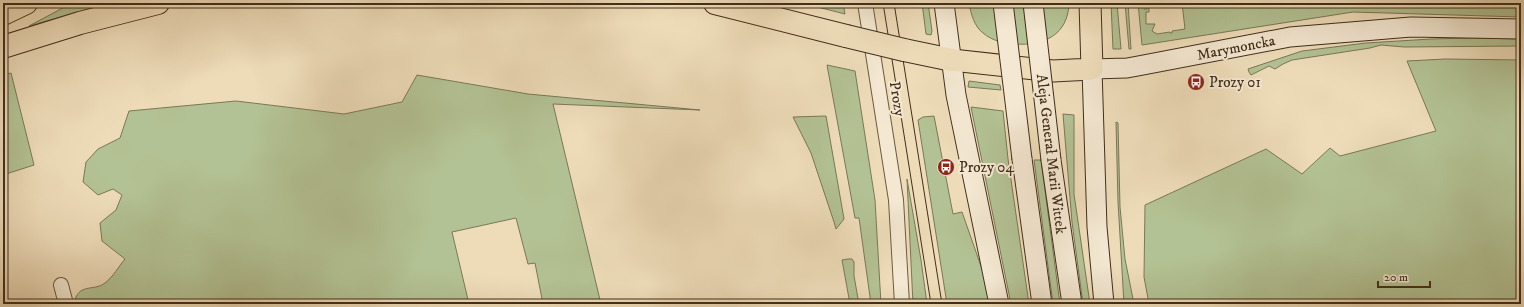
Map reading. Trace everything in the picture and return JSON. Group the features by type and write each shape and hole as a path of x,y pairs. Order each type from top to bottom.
{"highway":[{"path":"3,14 26,3"},
{"path":"3,47 158,3"},
{"path":"715,3 904,50 952,60"}],"main road":[{"path":"944,3 958,104 999,304"},
{"name":"Aleja Generał Marii Wittek","path":"1003,3 1022,159 1042,304"},
{"name":"Aleja Generał Marii Wittek","path":"1032,3 1051,160 1072,304"},
{"path":"1090,3 1097,227 1104,304"},
{"name":"Marymoncka","path":"952,60 1053,71 1127,68 1290,37 1411,27 1521,30"}],"street":[{"name":"Prozy","path":"865,3 896,200 902,304"},
{"path":"61,285 66,304"}],"green space":[{"path":"72,3 110,3 29,26"},
{"path":"802,3 843,3 845,14"},
{"path":"922,3 928,3 932,31 931,35 926,34"},
{"path":"969,3 1069,3 1068,14 1059,31 1045,40 1036,43 1015,44 994,40 980,30 975,23"},
{"path":"1111,3 1117,3 1121,49 1113,49"},
{"path":"1125,3 1128,3 1131,49 1129,49"},
{"path":"1138,3 1144,3 1144,9 1147,9 1147,3 1149,3 1149,12 1146,12 1146,24 1155,24 1152,31 1157,34 1172,33 1172,31 1185,29 1182,3 1521,3 1521,17 1353,12 1142,45"},
{"path":"1473,38 1521,39 1521,46 1404,47 1381,45 1292,60 1275,69 1269,66 1251,75 1248,69 1302,51 1366,43"},
{"path":"1445,59 1521,60 1521,304 1149,304 1144,277 1145,205 1266,149 1302,174 1330,148 1340,156 1436,131 1407,61"},
{"path":"827,65 855,71 875,200 881,304 871,304 859,218 855,218"},
{"path":"11,73 34,165 3,175 3,75"},
{"path":"417,75 528,94 700,110 553,104 601,304 543,304 535,263 528,264 516,218 452,232 469,304 74,304 76,297 82,290 100,286 108,281 125,259 102,241 100,223 116,210 122,195 113,189 98,195 83,182 86,162 98,149 120,138 129,111 236,101 344,114 402,102"},
{"path":"969,81 1000,85 1001,90 968,87"},
{"path":"971,107 1003,111 1008,159 1029,304 1011,304"},
{"path":"1063,114 1074,115 1074,194 1090,304 1083,304 1072,222"},
{"path":"826,116 844,219 836,229 811,153 793,117"},
{"path":"934,116 953,214 962,212 983,272 990,304 947,304 918,120 923,117"},
{"path":"1116,122 1118,123 1120,207 1125,259 1134,304 1124,304 1118,202"},
{"path":"1034,160 1041,160 1060,304 1053,304"},
{"path":"907,179 921,260 927,304 913,304"},
{"path":"852,259 854,262 854,276 859,304 850,304 842,260"}],"tram line":[{"path":"883,3 931,304"},
{"path":"894,3 942,304"}],"place":[{"name":"Prozy 01","path":"1196,82"},
{"name":"Prozy 04","path":"946,167"}]}
